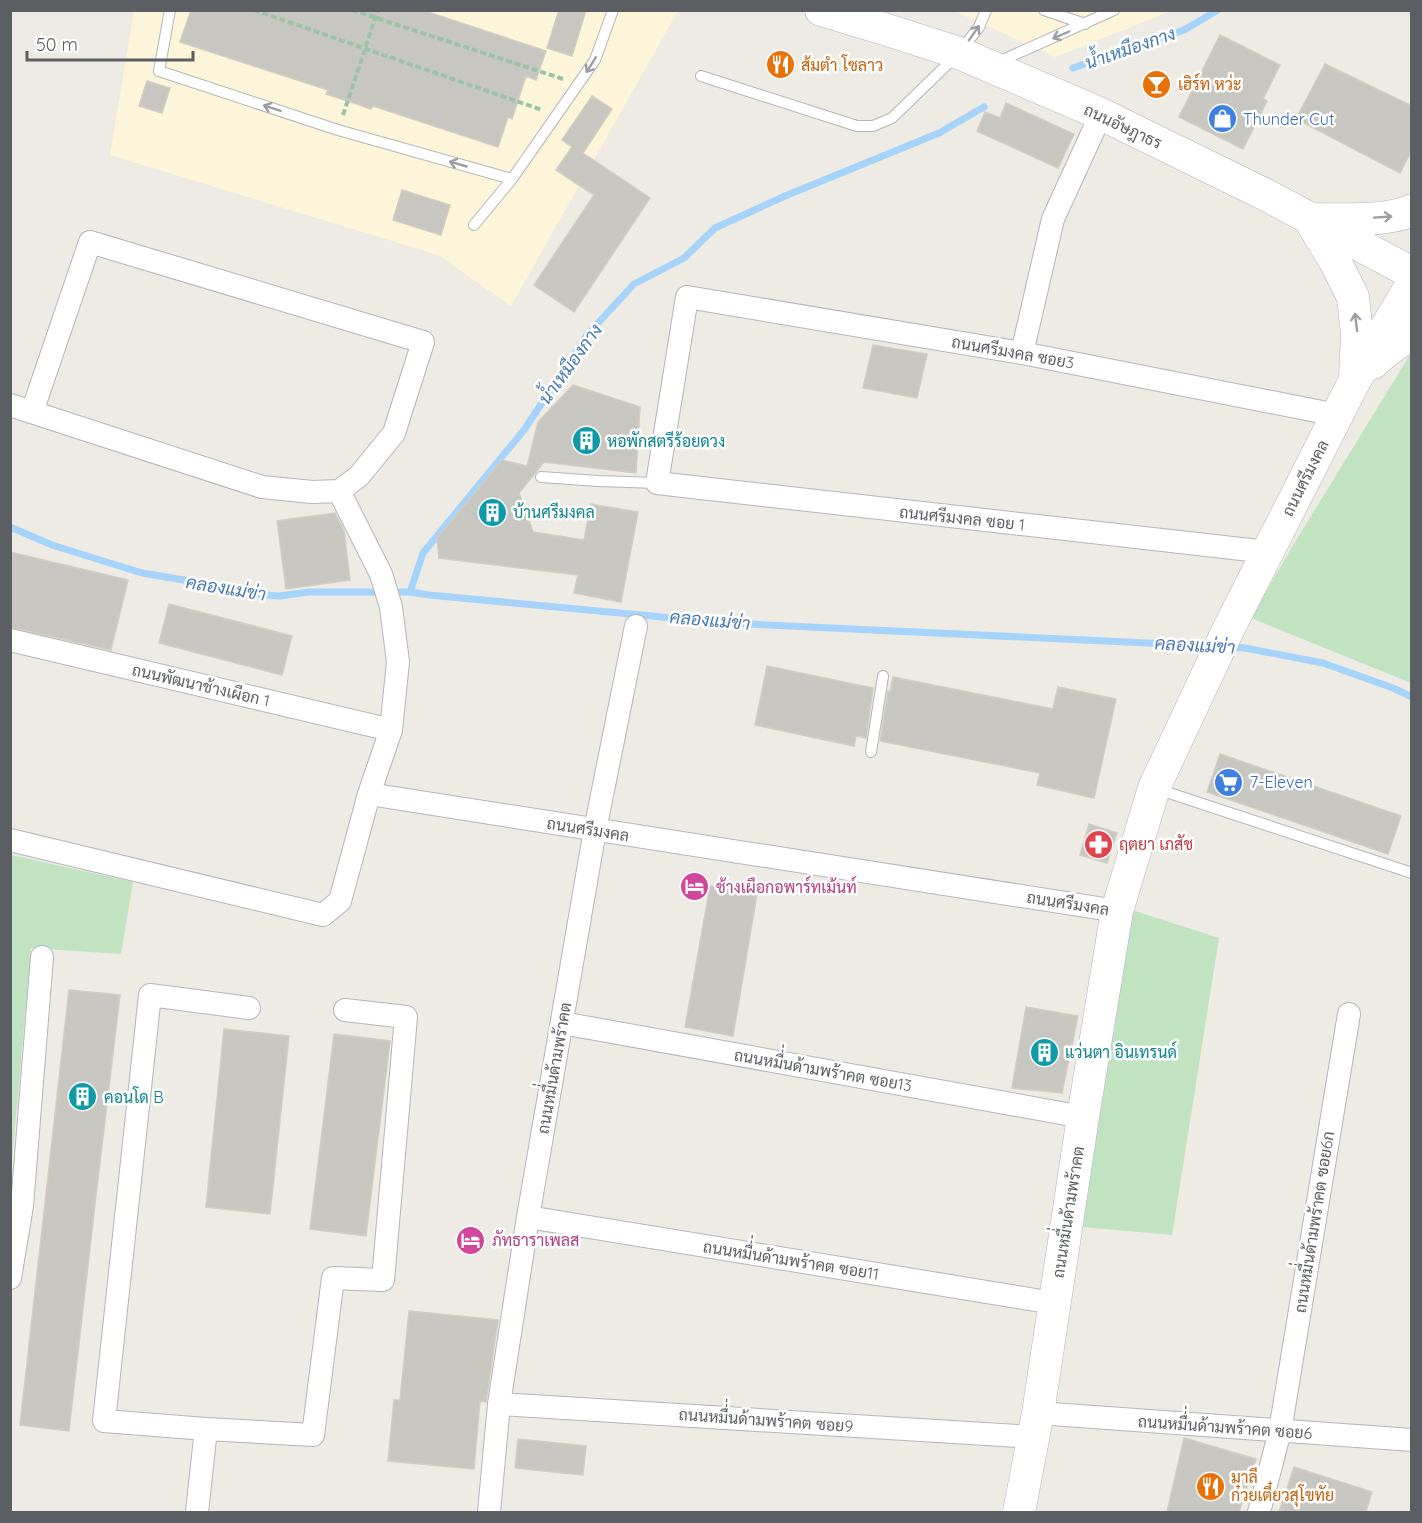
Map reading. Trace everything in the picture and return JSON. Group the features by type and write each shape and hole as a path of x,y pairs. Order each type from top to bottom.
{"street":[{"name":"ถนนอัษฎาธร","path":"821,10 959,53 1101,114 1270,196 1412,273"},
{"path":"1022,353 1053,219 1101,114"},
{"path":"1310,219 1401,216 1412,210"},
{"path":"1310,219 1353,297 1357,333 1355,380"},
{"path":"10,405 262,487 312,492 339,491 359,476 394,433 423,342 90,242 33,412"},
{"name":"ถนนศรีมงคล","path":"369,794 1117,911 1154,788 1229,628 1355,380 1412,284"},
{"name":"ถนนศรีมงคล ซอย3","path":"657,483 687,297 1022,353 1337,415"},
{"path":"1355,380 1384,353 1412,333"},
{"name":"ถนนศรีมงคล ซอย 1","path":"657,483 1268,552"},
{"path":"10,840 323,915 340,901 369,794 391,730 398,662 391,607 381,574 339,491"},
{"name":"ถนนหมื่่นด้ามพร้าคต","path":"489,1512 499,1404 528,1217 595,830 636,626"},
{"name":"ถนนพัฒนาช้างเผือก 1","path":"10,640 391,730"},
{"name":"ถนนหมื่่นด้ามพร้าคต","path":"1019,1512 1117,911"},
{"path":"10,1278 22,1206 42,957"},
{"path":"249,1008 150,995 104,1420 313,1435 333,1278 383,1280 406,1017 345,1010"},
{"name":"ถนนหมื่่นด้ามพร้าคต ซอย6ก","path":"1259,1512 1280,1431 1349,1014"},
{"name":"ถนนหมื่่นด้ามพร้าคต ซอย13","path":"562,1023 1083,1117"},
{"name":"ถนนหมื่่นด้ามพร้าคต ซอย11","path":"528,1217 1054,1303"},
{"name":"ถนนหมื่่นด้ามพร้าคต ซอย9","path":"499,1404 1035,1425"},
{"name":"ถนนหมื่่นด้ามพร้าคต ซอย6","path":"1035,1425 1280,1431 1412,1440"},
{"path":"197,1512 206,1429"}],"lane":[{"path":"170,10 159,71 338,130 512,179"},
{"path":"474,225 512,179 596,60 613,10"},
{"path":"701,76 857,126 873,126 891,118 959,53 979,27 986,10"},
{"path":"1044,10 1085,24"},
{"path":"989,66 1114,10"},
{"path":"541,477 657,483"},
{"path":"870,752 883,676"},
{"path":"1154,788 1412,873"}],"path":[{"path":"254,10 557,115"},
{"path":"352,10 578,84"},
{"path":"338,130 378,10"}],"shaded area":[{"path":"952,10 1172,11 1055,57"},
{"path":"134,11 678,11 511,306 438,255 110,155"}],"green space":[{"path":"1411,353 1411,683 1251,618"},
{"path":"11,855 133,882 121,954 31,948 11,1172"},
{"path":"1129,909 1219,938 1172,1235 1072,1226"}],"building":[{"path":"191,10 422,10 546,51 536,80 526,76 512,119 508,117 498,147 373,106 371,109 326,94 328,90 180,42"},
{"path":"559,10 586,10 572,56 547,48"},
{"path":"1220,35 1280,65 1263,99 1267,101 1243,149 1179,117"},
{"path":"1325,64 1412,106 1412,150 1400,173 1296,119"},
{"path":"147,81 170,88 162,113 139,106"},
{"path":"592,96 612,109 583,153 650,198 574,312 534,285 594,195 556,170 572,147 562,140"},
{"path":"1006,103 1074,134 1058,168 977,131 985,112 1000,118"},
{"path":"402,190 450,205 441,235 393,220"},
{"path":"873,345 927,354 917,398 863,388"},
{"path":"573,385 640,407 636,473 544,462 519,493 533,532 584,540 591,504 638,512 621,602 574,593 578,575 439,558 437,538 502,460 527,466 538,422"},
{"path":"335,513 344,531 350,580 286,589 277,521"},
{"path":"10,552 128,580 111,650 10,627"},
{"path":"169,604 292,636 282,675 159,643"},
{"path":"767,666 873,688 866,738 856,736 854,746 755,725"},
{"path":"893,677 1053,709 1058,687 1116,699 1094,798 1037,785 1040,773 880,741 888,691 890,692"},
{"path":"1220,754 1401,816 1388,854 1207,792"},
{"name":"ฤตยา เภสัช","path":"1089,824 1117,833 1107,863 1080,855"},
{"path":"710,886 757,894 733,1036 685,1027"},
{"path":"69,990 120,995 69,1431 20,1425"},
{"name":"แว่นตา อินเทรนด์","path":"1026,1007 1078,1016 1062,1093 1012,1088"},
{"path":"224,1029 289,1036 270,1214 206,1207"},
{"path":"334,1034 390,1041 366,1236 310,1229"},
{"path":"409,1311 498,1320 486,1402 480,1401 474,1469 388,1461 394,1400 400,1400"},
{"name":"มาลี ก๋วยเตี๋ยวสุโขทัย","path":"1184,1438 1256,1459 1239,1512 1167,1512"},
{"path":"518,1439 586,1446 583,1475 515,1468"},
{"path":"1294,1467 1372,1492 1366,1512 1279,1512"}],"waterway":[{"name":"น้ำเหมืองกาง","path":"1073,68 1184,30 1218,10"},
{"name":"น้ำเหมืองกาง","path":"410,592 423,553 524,430 587,335 634,284 684,258 715,228 785,196 939,133 984,107"},
{"name":"คลองแม่ข่า","path":"10,527 52,545 142,573 196,582 232,592 279,596 309,592 410,592 726,623 1210,646"},
{"name":"คลองแม่ข่า","path":"1230,647 1323,663 1412,697"}],"place":[{"name":"ส้มตำ โซลาว","path":"780,65"},
{"name":"เฮิร์ท หว่ะ","path":"1157,84"},
{"name":"Thunder Cut","path":"1222,119"},
{"name":"หอพักสตรีร้อยดวง","path":"586,441"},
{"name":"บ้านศรีมงคล","path":"492,512"},
{"name":"7-Eleven","path":"1229,782"},
{"name":"ฤตยา เภสัช","path":"1098,844"},
{"name":"ช้างเผือกอพาร์ทเม้นท์","path":"695,887"},
{"name":"แว่นตา อินเทรนด์","path":"1044,1052"},
{"name":"คอนโด B","path":"83,1097"},
{"name":"ภัทธาราเพลส","path":"471,1240"},
{"name":"มาลี ก๋วยเตี๋ยวสุโขทัย","path":"1210,1486"}]}
